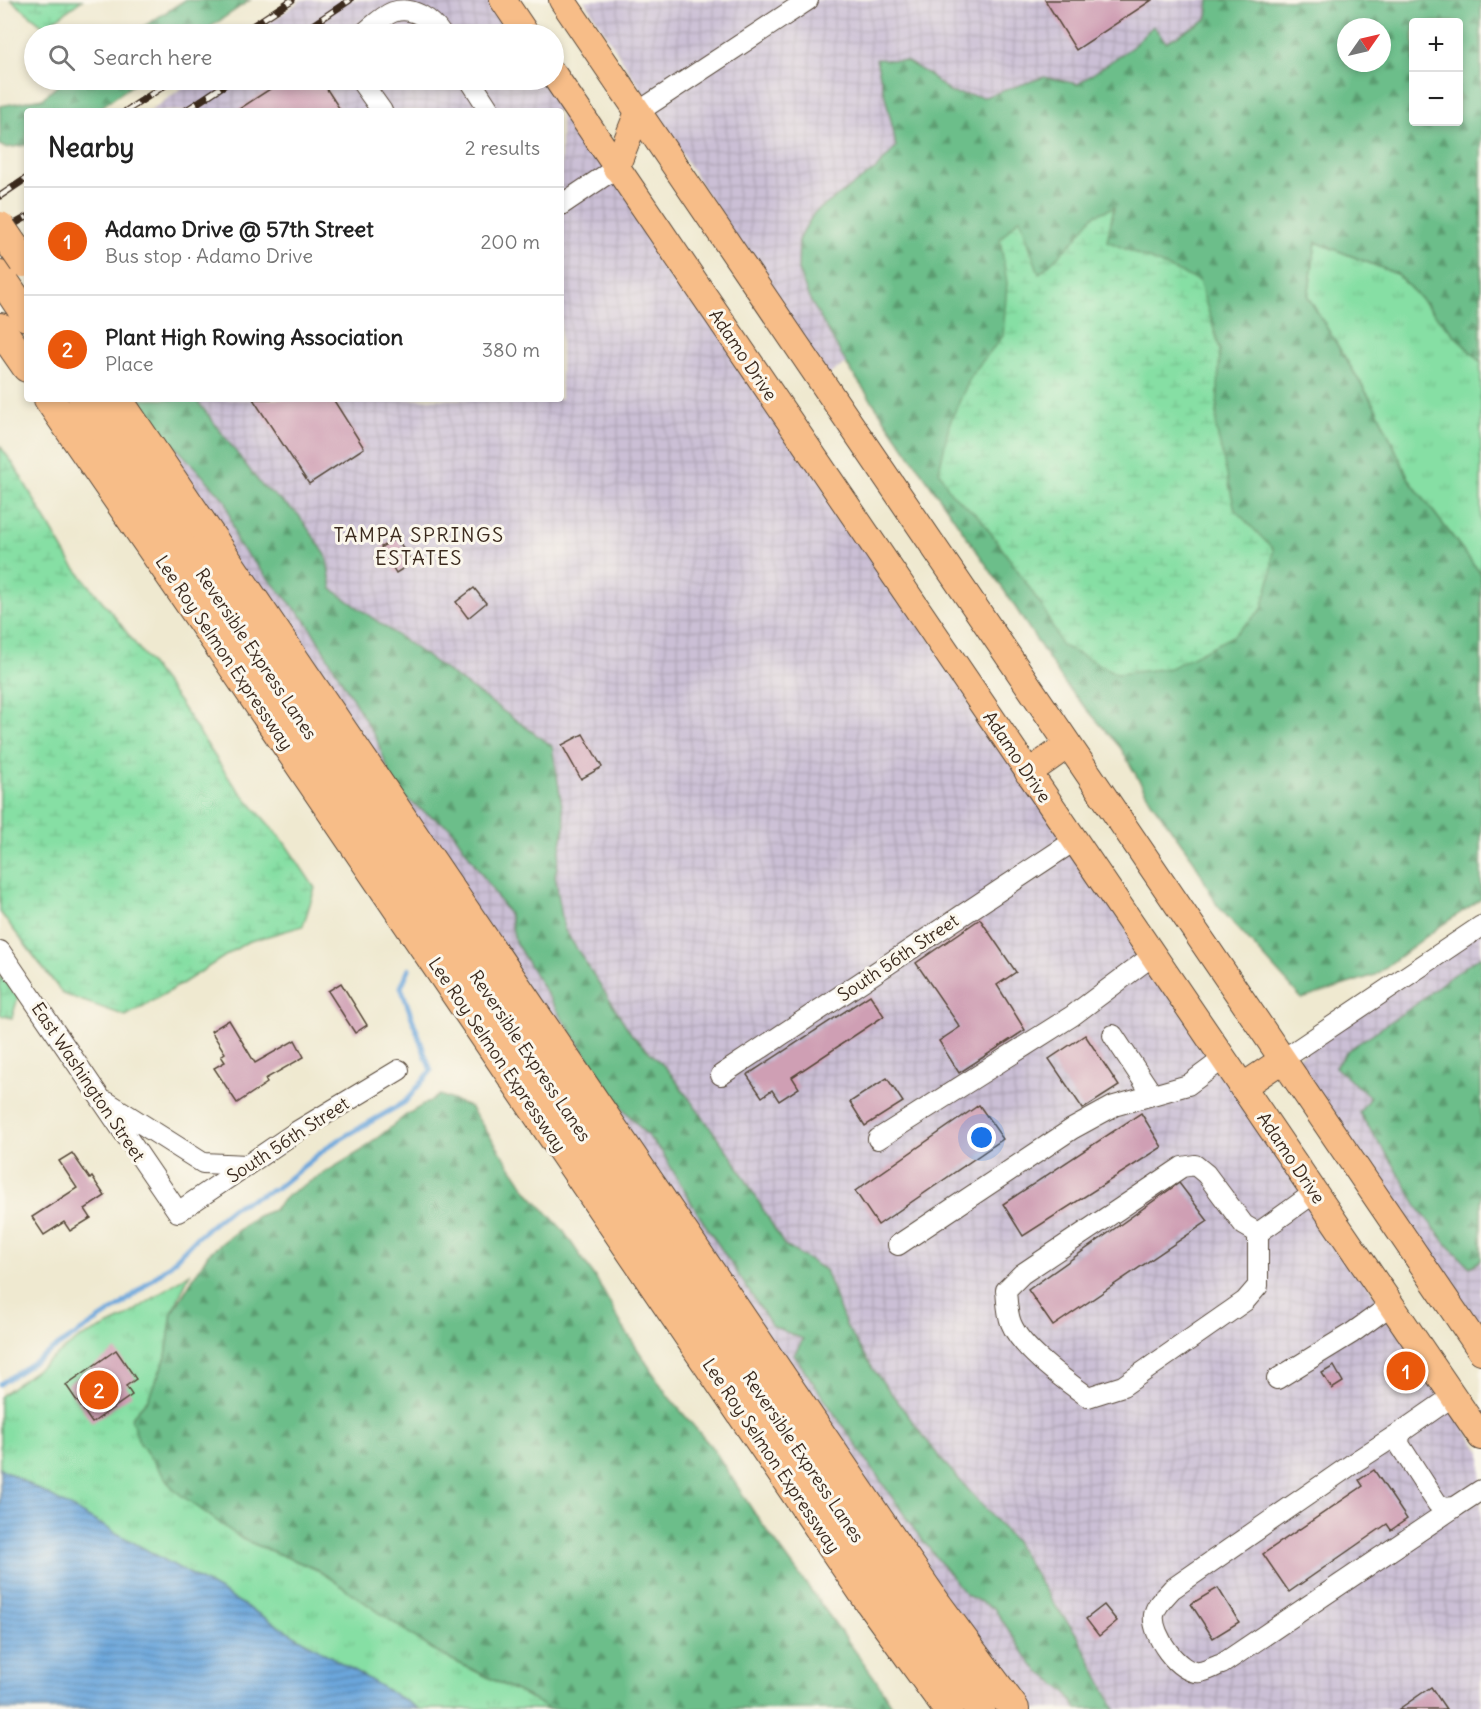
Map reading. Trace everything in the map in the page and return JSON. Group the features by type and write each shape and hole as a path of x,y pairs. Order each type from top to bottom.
{"highway":[{"path":"0,227 17,268 24,302"},
{"path":"0,328 24,363"},
{"name":"Lee Roy Selmon Expressway","path":"51,402 223,650 870,1602 948,1709"},
{"name":"Reversible Express Lanes","path":"85,402 762,1398 923,1632 980,1709"},
{"path":"119,402 898,1549 958,1635 1014,1709"}],"main road":[{"path":"503,0 519,24"},
{"path":"562,0 1481,1351"},
{"name":"Adamo Drive","path":"564,90 1481,1437"},
{"path":"616,168 638,112"},
{"path":"1028,773 1068,746"},
{"path":"1242,1087 1282,1060"}],"street":[{"path":"638,112 808,0"},
{"path":"376,24 391,12 401,10 421,14 432,24"},
{"path":"367,90 379,108"},
{"path":"476,90 488,108"},
{"path":"564,203 616,168"},
{"name":"South 56th Street","path":"721,1075 1074,841"},
{"path":"1282,1060 1481,926"},
{"name":"East Washington Street","path":"0,951 178,1212"},
{"path":"878,1139 1072,1017 1152,956"},
{"path":"1113,1035 1152,1094"},
{"path":"898,1245 1072,1129 1114,1106 1188,1085 1223,1059"},
{"name":"South 56th Street","path":"178,1212 296,1132 399,1070"},
{"path":"97,1095 203,1163 247,1165"},
{"path":"1195,1165 1206,1174 1244,1225 1258,1233 1258,1286 1245,1300 1122,1386 1088,1397 1040,1358 1017,1334 1010,1321 1006,1290 1022,1274 1182,1167 1195,1165"},
{"path":"1258,1233 1314,1193"},
{"path":"1277,1379 1352,1333 1390,1305"},
{"path":"1453,1396 1172,1589 1160,1602 1154,1614 1154,1626 1160,1641 1175,1660 1185,1668 1198,1672 1222,1664 1481,1490"},
{"path":"1404,1430 1400,1435 1399,1444 1437,1503 1444,1508 1455,1507"}],"shaded area":[{"path":"301,0 497,0 514,24 268,24"},
{"path":"584,0 1481,0 1462,18 1409,18 1409,23 1391,26 1391,18 1337,18 1337,33 824,378"},
{"path":"179,90 559,90 1481,1452 1481,1709 1021,1709 125,402 564,402 564,108 154,108"},
{"path":"1481,930 1481,1345 1285,1066"}],"green space":[{"path":"11,0 82,0 49,24 41,24"},
{"path":"185,0 250,0 215,24 148,24"},
{"path":"1209,0 1481,0 1481,363 1397,274 1316,242 1308,297 1377,410 1410,481 1481,574 1481,899 1375,975 1302,999 1217,905 1193,859 1151,801 1120,747 1065,684 1006,593 849,368 809,298 798,270 799,238 814,213 876,169 896,147 876,59 906,61 928,74 951,93 985,97 1044,77 1078,84 1132,47 1153,26 1166,42 1207,19"},
{"path":"52,90 125,90 100,108 24,108 24,145 5,148 0,145 0,106 43,98"},
{"path":"1114,207 1107,241 1199,281 1220,349 1216,428 1235,510 1273,549 1271,575 1262,609 1233,636 1170,668 1117,674 1061,645 1045,611 1016,568 980,518 951,493 939,471 950,422 972,374 1003,336 1007,283 1000,239 1020,218 1039,274 1075,240 1093,216"},
{"path":"1316,242 1397,274 1481,363 1481,574 1410,481 1377,410 1308,297"},
{"path":"140,402 198,402 261,485 298,514 326,555 332,589 552,746 565,824 555,876 564,929 632,1035 668,1070 734,1160 784,1245 825,1270 846,1326 873,1369 940,1458 1015,1542 1049,1597 1077,1635 1115,1709 1077,1709 1067,1693 1032,1665 994,1608 966,1595 916,1532 794,1355 803,1339 772,1326 697,1212 662,1152 620,1105 563,1020 515,942 510,916 450,827 396,791 377,740 307,622 237,543 226,501 152,421"},
{"path":"0,446 14,465 71,563 179,702 231,781 284,842 315,888 303,926 247,942 126,1016 63,994 0,912"},
{"path":"1481,956 1481,1260 1470,1267 1446,1243 1419,1209 1392,1162 1359,1113 1370,1097 1335,1067 1347,1051 1415,1005 1448,978"},
{"path":"0,975 18,997 12,1018 0,1015"},
{"path":"440,1095 470,1107 528,1192 562,1229 598,1282 623,1327 668,1396 714,1450 755,1514 874,1677 894,1709 548,1709 533,1699 438,1653 318,1570 242,1539 174,1490 139,1442 131,1418 148,1399 166,1357 172,1313 208,1254 255,1217 273,1210 289,1194 361,1151 406,1115"},
{"path":"190,1273 172,1313 166,1357 148,1399 131,1418 242,1539 318,1570 438,1653 533,1699 548,1709 419,1709 220,1591 0,1468 0,1396 79,1339 124,1318"}],"water":[{"path":"0,1468 220,1591 419,1709 0,1709"}],"building":[{"path":"1045,0 1152,0 1076,50"},
{"path":"269,90 327,90 339,108 241,108"},
{"path":"255,402 335,402 364,448 309,484"},
{"path":"397,538 412,563 396,573 381,547"},
{"path":"474,588 486,603 468,618 456,602"},
{"path":"583,734 602,767 581,779 562,745"},
{"path":"980,919 1016,972 997,985 1025,1030 959,1073 939,1041 960,1027 916,963"},
{"path":"341,983 367,1025 355,1033 328,991"},
{"path":"870,995 884,1016 792,1077 799,1088 779,1101 772,1090 762,1097 747,1075"},
{"path":"229,1020 255,1063 295,1040 304,1057 265,1079 267,1083 237,1103 214,1068 225,1062 221,1056 225,1053 211,1031"},
{"path":"1085,1035 1119,1086 1083,1109 1049,1059"},
{"path":"887,1078 903,1102 865,1126 850,1102"},
{"path":"979,1105 1003,1139 878,1225 855,1191"},
{"path":"1141,1113 1162,1147 1023,1236 1003,1204"},
{"path":"72,1153 105,1196 85,1209 91,1218 70,1231 64,1222 44,1235 32,1217 77,1188 59,1161"},
{"path":"1179,1183 1208,1221 1053,1326 1028,1290"},
{"path":"116,1350 136,1379 126,1386 132,1395 92,1423 66,1385"},
{"path":"1334,1366 1343,1382 1332,1389 1322,1373"},
{"path":"1374,1470 1407,1519 1391,1530 1387,1524 1289,1592 1263,1554 1363,1486 1359,1480"},
{"path":"1218,1588 1239,1622 1213,1638 1191,1604"},
{"path":"1104,1605 1117,1621 1099,1636 1086,1619"},
{"path":"1431,1687 1446,1709 1399,1709"}],"waterway":[{"path":"0,1384 120,1306 172,1263 197,1237 233,1207 277,1188 330,1145 405,1102 431,1071 401,987 409,969"}],"railway":[{"path":"255,24 292,0"},
{"path":"314,24 350,0"},
{"path":"131,108 158,90"},
{"path":"190,108 217,90"},
{"path":"0,196 24,180"},
{"path":"0,232 24,219"}],"place":[{"name":"Adamo Drive @ 57th Street","path":"1406,1371"},
{"name":"Plant High Rowing Association","path":"99,1390"}],"district":[{"name":"TAMPA SPRINGS ESTATES","path":"419,546"}]}
